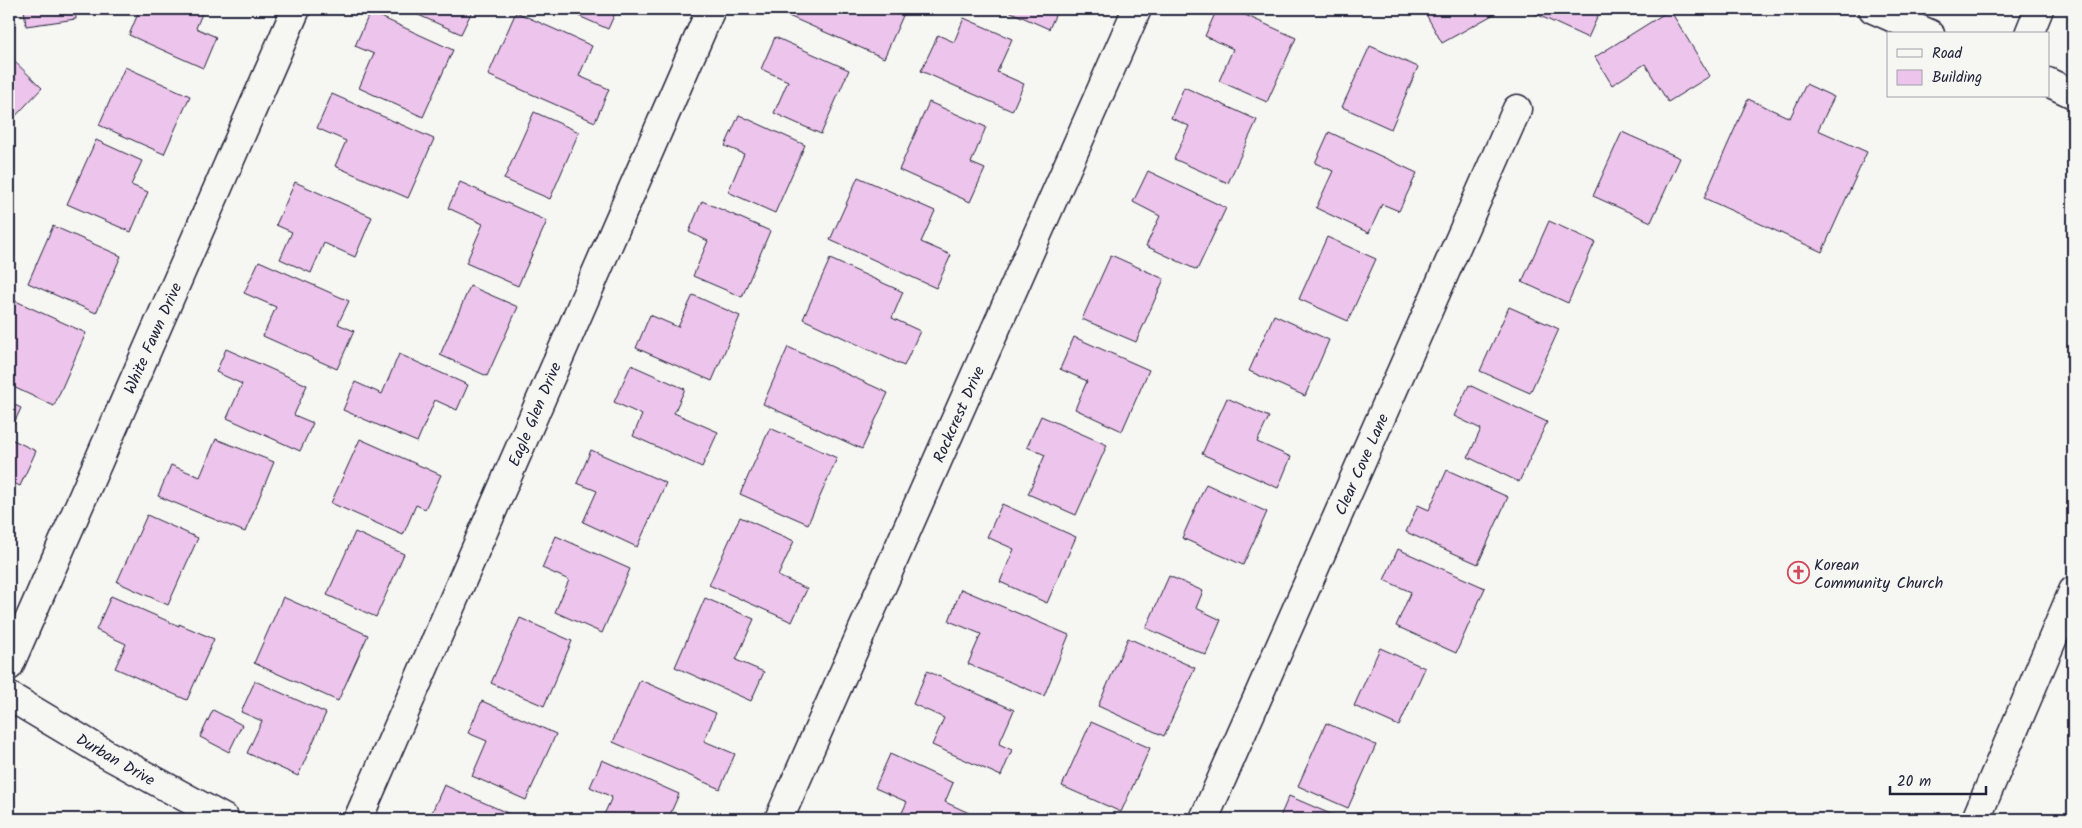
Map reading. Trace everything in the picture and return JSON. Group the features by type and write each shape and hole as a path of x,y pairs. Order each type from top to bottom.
{"street":[{"name":"White Fawn Drive","path":"9,666 296,9"},
{"name":"Eagle Glen Drive","path":"358,819 710,9"},
{"name":"Rockcrest Drive","path":"779,819 1137,9"},
{"path":"1873,9 1925,32"},
{"path":"2029,32 2039,9"},
{"path":"2050,83 2073,94"},
{"name":"Clear Cove Lane","path":"1204,819 1517,109"},
{"path":"1976,819 2073,591"},
{"name":"Durban Drive","path":"9,696 106,754 226,819"}],"building":[{"path":"24,9 75,9 76,19 26,26"},
{"path":"140,9 204,9 196,28 216,37 203,68 129,35"},
{"path":"405,9 473,9 461,34"},
{"path":"563,9 617,9 608,29"},
{"path":"786,9 906,9 884,58 784,14"},
{"path":"1004,9 1058,9 1049,29"},
{"path":"1217,9 1232,9 1296,38 1267,102 1219,81 1233,49 1205,36"},
{"path":"1423,9 1493,9 1496,13 1442,43"},
{"path":"1525,9 1601,9 1588,38"},
{"path":"1670,10 1710,76 1668,102 1645,64 1612,85 1595,57"},
{"path":"370,12 453,50 423,117 359,88 374,54 355,46"},
{"path":"516,12 592,46 579,76 609,89 595,122 488,75"},
{"path":"964,18 1012,39 997,72 1024,84 1012,111 921,71 938,35 954,42"},
{"path":"775,37 849,70 821,134 774,113 788,81 761,69"},
{"path":"1370,46 1418,67 1391,129 1342,107"},
{"path":"9,56 42,88 9,123"},
{"path":"125,67 190,96 164,154 99,125"},
{"path":"1806,84 1834,97 1818,130 1867,152 1822,252 1704,198 1748,99 1790,118"},
{"path":"1184,87 1257,120 1228,183 1174,159 1189,126 1171,118"},
{"path":"332,94 434,139 408,198 335,166 346,141 317,128"},
{"path":"929,102 986,127 971,163 985,169 970,202 899,170"},
{"path":"534,112 579,132 550,199 504,179"},
{"path":"739,115 805,145 775,213 728,192 744,154 725,146"},
{"path":"1329,132 1417,173 1399,211 1382,204 1369,233 1316,208 1333,171 1315,163"},
{"path":"1622,132 1680,158 1651,222 1593,196"},
{"path":"96,140 142,161 131,185 148,192 131,232 67,204"},
{"path":"1148,171 1226,208 1197,270 1146,246 1160,216 1133,202"},
{"path":"858,177 935,211 921,242 951,255 936,288 830,240"},
{"path":"295,182 372,217 355,257 324,243 311,273 280,259 292,232 276,225"},
{"path":"460,182 547,221 518,286 466,263 483,224 448,208"},
{"path":"702,201 770,231 742,297 693,276 708,241 689,232"},
{"path":"1549,221 1595,242 1568,303 1522,282"},
{"path":"53,226 121,256 96,313 28,283"},
{"path":"1327,237 1376,259 1348,321 1299,299"},
{"path":"1111,255 1164,279 1136,342 1082,319"},
{"path":"830,259 903,292 892,318 920,331 904,366 803,319"},
{"path":"259,261 349,301 338,324 354,331 337,369 263,336 276,307 244,293"},
{"path":"470,286 518,307 487,376 440,355"},
{"path":"693,295 740,316 712,381 636,348 650,315 678,327"},
{"path":"9,298 86,333 54,406 9,385"},
{"path":"1509,307 1559,329 1530,393 1480,371"},
{"path":"1274,315 1329,340 1305,396 1249,371"},
{"path":"1074,337 1149,370 1122,431 1075,409 1087,381 1060,369"},
{"path":"788,347 888,393 862,449 763,404"},
{"path":"226,349 307,385 294,415 313,423 300,451 227,418 242,384 216,372"},
{"path":"399,354 468,385 457,410 435,400 417,442 343,410 355,382 382,394"},
{"path":"631,365 685,389 674,413 718,432 702,467 633,436 642,415 614,402"},
{"path":"1469,385 1547,422 1519,482 1468,457 1481,429 1454,416"},
{"path":"1227,398 1269,417 1257,442 1291,457 1278,488 1202,454"},
{"path":"9,402 21,408 9,434"},
{"path":"1041,416 1107,445 1076,515 1028,494 1045,455 1027,447"},
{"path":"770,428 837,458 808,524 740,494"},
{"path":"9,438 36,451 20,486 9,481"},
{"path":"216,439 274,462 245,532 158,496 171,465 200,477"},
{"path":"360,439 441,475 425,509 416,505 403,535 331,503"},
{"path":"591,450 666,483 637,547 583,522 597,491 577,483"},
{"path":"1447,470 1508,497 1478,564 1406,532 1418,505 1429,510"},
{"path":"1206,484 1267,512 1243,565 1182,538"},
{"path":"1002,504 1076,537 1047,603 1000,582 1014,549 987,537"},
{"path":"147,515 198,538 168,605 117,582"},
{"path":"740,517 794,541 778,576 807,589 792,622 709,585"},
{"path":"355,532 404,554 376,617 327,595"},
{"path":"556,536 630,569 602,633 555,612 569,580 542,568"},
{"path":"1398,549 1485,588 1456,653 1396,626 1411,592 1384,580"},
{"path":"1169,576 1203,591 1196,608 1221,620 1206,655 1146,628"},
{"path":"961,589 1069,635 1044,696 968,664 981,634 949,621"},
{"path":"111,596 214,639 187,700 115,668 126,644 96,630"},
{"path":"283,597 368,635 338,701 254,663"},
{"path":"705,598 754,619 736,660 764,672 751,701 675,667"},
{"path":"520,618 572,641 544,706 491,683"},
{"path":"1128,638 1195,668 1164,736 1098,706"},
{"path":"1380,648 1425,668 1399,726 1354,706"},
{"path":"927,671 1014,710 999,744 1012,750 1001,776 932,745 944,718 913,704"},
{"path":"640,680 716,713 704,741 735,754 720,789 613,742"},
{"path":"255,681 326,713 298,776 247,753 262,721 241,712"},
{"path":"482,701 556,734 526,800 472,776 487,741 468,733"},
{"path":"213,710 242,725 229,752 200,737"},
{"path":"1091,722 1150,748 1121,812 1062,786"},
{"path":"1326,723 1376,745 1348,808 1298,786"},
{"path":"890,754 953,783 945,802 969,813 966,819 899,819 907,802 875,788"},
{"path":"602,760 679,794 668,819 602,819 612,797 590,787"},
{"path":"444,785 521,819 429,819"},
{"path":"1289,796 1342,819 1279,819"}],"place":[{"name":"Korean Community Church","path":"1798,573"}]}
